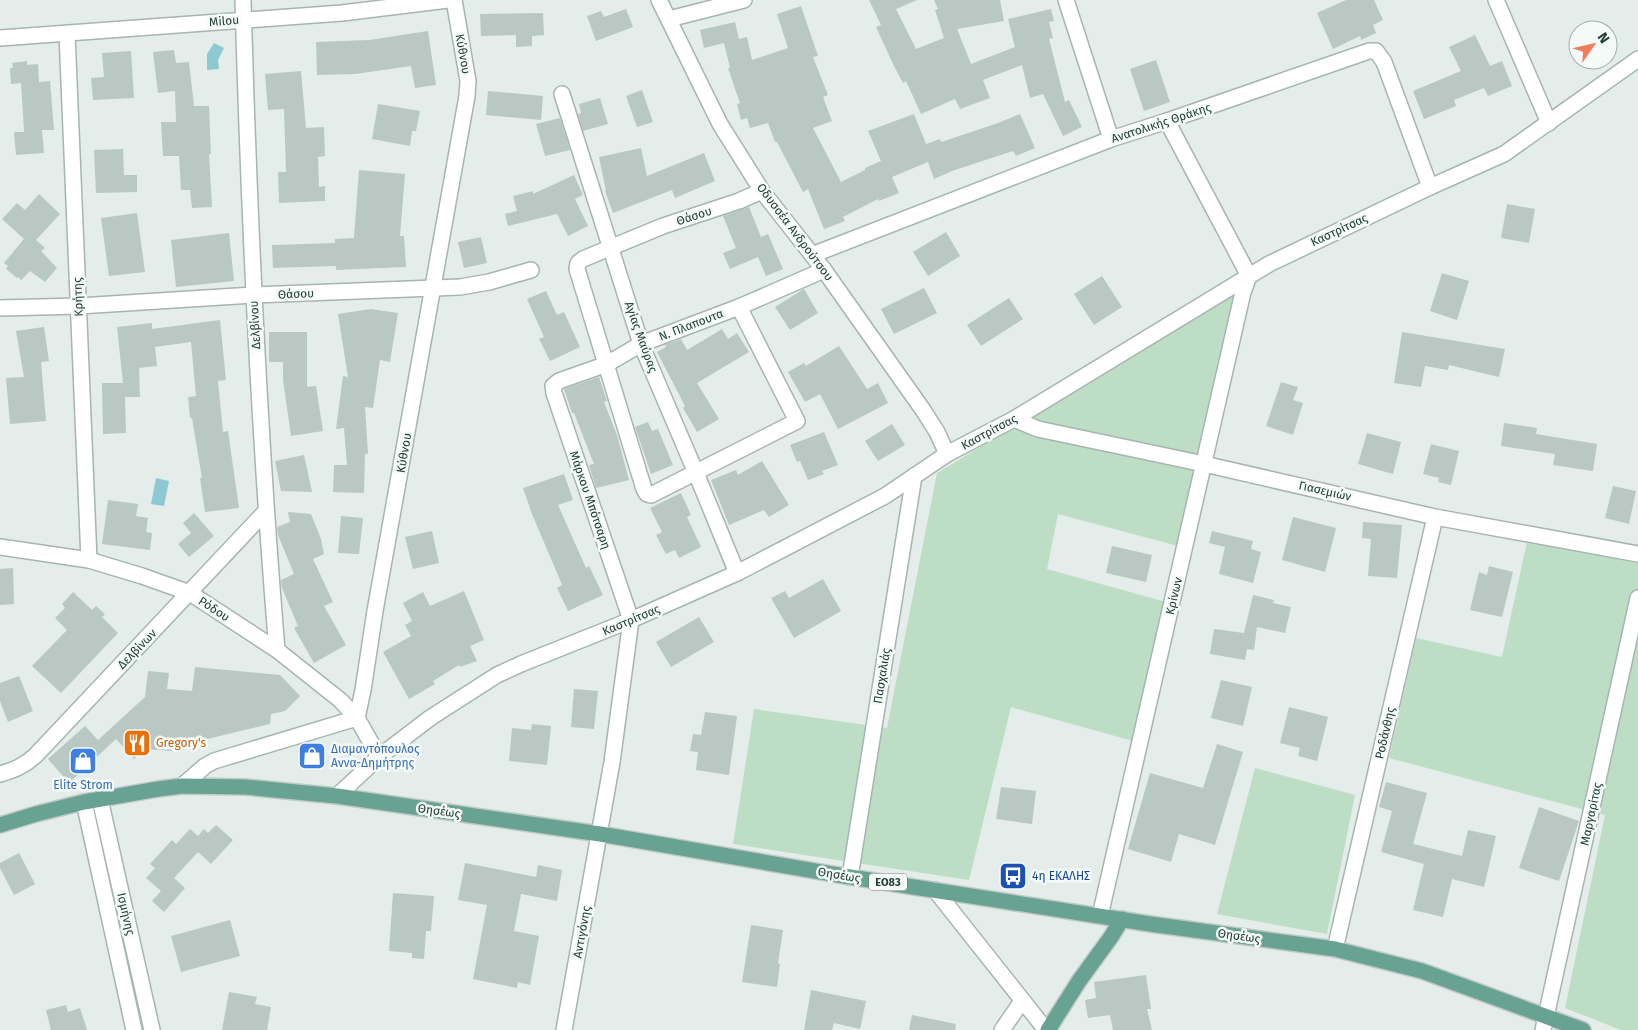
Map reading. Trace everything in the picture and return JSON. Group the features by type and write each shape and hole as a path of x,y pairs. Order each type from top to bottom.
{"main road":[{"name":"Θησέως","path":"84,802 182,786 245,787 337,796 600,834 850,877 1150,924 1335,949 1422,971 1545,1023 1583,1030"},
{"name":"ΕΟ83","path":"0,825 84,802"},
{"path":"1047,1030 1078,980 1111,937 1122,919"}],"street":[{"name":"Δελβίνου","path":"243,0 253,295 265,512 277,650"},
{"name":"Milou","path":"0,38 342,13 448,0"},
{"name":"Κύθνου","path":"357,718 467,96 468,81 454,0"},
{"name":"Οδυσσέα Ανδρούτσου","path":"659,0 720,124 762,191 824,270 923,410 947,454"},
{"path":"669,19 744,0"},
{"path":"1066,0 1111,139"},
{"path":"1496,0 1549,123"},
{"name":"Κρήτης","path":"67,34 88,560"},
{"name":"Ανατολικής Θράκης","path":"812,254 1111,139 1167,122 1376,51 1384,62 1430,187"},
{"name":"Καστρίτσας","path":"337,796 379,757 430,718 497,675 631,620 736,573 885,496 947,454 1014,419 1249,276 1292,253 1504,154 1638,59"},
{"path":"1620,72 1638,75"},
{"name":"Αγίας Μαύρας","path":"562,94 641,344 736,573"},
{"path":"1167,122 1249,276"},
{"name":"Θάσου","path":"607,364 577,269 578,264 583,259 662,226 739,201 762,191"},
{"name":"Θάσου","path":"0,308 78,306 253,295 460,287 489,282 531,270"},
{"name":"Ν. Πλαπουτα","path":"560,381 607,364 641,344 739,307 824,270"},
{"name":"Κρίνων","path":"1100,916 1243,292 1249,276"},
{"path":"607,364 644,490 652,496 797,421 739,307"},
{"name":"Μάρκου Μπότσαρη","path":"560,381 553,386 554,393 631,620"},
{"name":"Γιασεμιών","path":"1014,419 1038,429 1204,464 1436,517 1638,554"},
{"name":"Πασχαλιάς","path":"850,877 914,476"},
{"name":"Δελβίνων","path":"0,774 27,764 265,512"},
{"name":"Ροδάνθης","path":"1335,949 1436,517"},
{"name":"Ρόδου","path":"0,547 88,560 190,593 277,650 340,700 357,718 379,757"},
{"name":"Μαργαρίτας","path":"1545,1023 1638,598"},
{"name":"Αντιγόνης","path":"564,1030 612,762 631,620"},
{"path":"182,786 205,766 214,761 357,718"},
{"name":"Ισμήνης","path":"100,799 152,1030"},
{"name":"Ισμήνης","path":"84,802 134,1030"},
{"path":"934,890 1047,1030"},
{"path":"1002,1030 1022,1001"}],"green space":[{"path":"1239,291 1178,546 1058,514 1047,569 1166,602 1133,741 1011,707 969,880 733,844 754,709 887,728 937,473"},
{"path":"1528,537 1638,559 1638,1030 1621,1030 1565,1008 1605,815 1389,758 1416,638 1502,657"},
{"path":"1255,768 1355,795 1327,934 1217,914"}],"water":[{"path":"214,43 224,48 218,60 219,69 207,70 207,54"},
{"path":"156,478 169,481 164,506 151,504"}],"building":[{"path":"869,0 917,0 896,9 916,49 944,38 935,10 938,9 934,0 1000,0 1004,21 957,29 971,64 1015,47 1008,19 1051,9 1054,21 1049,22 1053,38 1049,39 1065,102 1069,100 1082,127 1063,136 1043,94 1030,98 1022,65 983,80 990,98 960,109 955,99 921,114 906,81 903,83 894,66 876,27 881,25"},
{"path":"1346,0 1374,0 1383,20 1373,25 1376,33 1361,40 1360,36 1333,49 1317,13"},
{"path":"801,6 818,56 813,57 828,95 823,97 832,121 813,128 841,182 881,161 868,131 914,114 926,144 940,139 941,142 1020,114 1035,148 1016,156 1013,151 952,171 934,179 928,162 892,177 899,193 879,201 878,199 843,217 845,221 824,229 808,189 803,192 777,142 775,142 768,123 750,128 747,118 741,120 737,104 740,103 728,68 730,68 724,43 704,48 700,30 735,22 739,39 747,37 752,60 788,48 777,14"},
{"path":"626,9 633,27 596,41 587,16 601,11 604,17"},
{"path":"543,13 544,35 532,36 532,46 516,47 516,35 481,36 480,14"},
{"path":"428,31 436,85 415,88 411,66 355,74 317,75 316,42 369,40"},
{"path":"1475,35 1490,66 1502,61 1512,86 1488,96 1484,88 1454,100 1456,106 1424,119 1413,91 1461,71 1449,47"},
{"path":"174,50 176,63 189,62 194,106 209,106 212,207 192,208 190,190 181,190 179,156 163,156 161,122 176,122 175,91 158,93 153,52"},
{"path":"131,51 134,98 93,100 91,78 104,77 102,53"},
{"path":"1156,60 1170,102 1144,111 1130,69"},
{"path":"27,61 27,65 38,64 39,82 50,81 54,130 42,130 44,153 16,155 14,132 24,132 21,83 11,84 10,68 13,68 12,63"},
{"path":"301,71 306,128 324,127 325,156 318,157 319,187 325,186 325,201 279,203 278,172 286,172 284,109 268,110 265,74"},
{"path":"642,90 653,122 637,127 626,96"},
{"path":"488,91 543,96 541,120 486,115"},
{"path":"600,98 608,124 583,131 578,114 581,113 579,104"},
{"path":"378,104 420,111 416,131 412,131 410,146 372,139"},
{"path":"560,118 570,150 545,156 536,124"},
{"path":"641,148 647,176 704,153 715,181 675,198 672,190 613,213 605,191 599,157"},
{"path":"123,149 124,175 137,175 137,192 96,193 94,150"},
{"path":"359,170 405,174 400,236 404,236 406,267 336,270 336,266 273,268 272,245 335,243 335,239 354,238"},
{"path":"574,175 583,195 575,199 588,226 568,236 557,214 508,226 505,214 517,211 513,196 533,191 533,194"},
{"path":"39,194 60,214 36,240 45,248 41,251 57,268 45,282 30,271 21,280 6,269 8,266 4,263 24,239 2,219 17,203 25,210"},
{"path":"1507,204 1535,209 1529,243 1501,238"},
{"path":"749,207 761,237 768,234 783,269 766,276 758,257 730,269 723,253 736,248 723,216"},
{"path":"137,213 145,272 109,276 101,218"},
{"path":"946,232 960,256 928,276 913,252"},
{"path":"229,233 234,281 176,287 171,240"},
{"path":"481,237 487,263 464,268 458,242"},
{"path":"1442,273 1469,281 1457,320 1430,311"},
{"path":"1102,276 1122,307 1094,325 1074,294"},
{"path":"924,288 937,313 894,334 881,309"},
{"path":"804,289 818,313 790,330 775,307"},
{"path":"546,291 557,315 564,312 580,347 550,361 539,339 544,337 527,299"},
{"path":"1009,298 1023,319 981,346 967,325"},
{"path":"371,309 398,313 390,362 380,360 373,408 365,407 368,454 365,454 364,493 333,492 334,465 347,465 344,428 336,429 343,376 348,377 338,314"},
{"path":"220,320 226,380 218,381 223,432 228,431 239,508 205,512 200,478 202,478 192,418 190,418 188,397 196,396 191,342 155,347 157,366 139,368 140,397 125,397 126,433 103,434 102,383 123,383 117,327 152,323 152,329"},
{"path":"44,327 49,361 41,362 46,421 10,424 6,378 24,377 16,331"},
{"path":"722,329 728,339 737,333 749,352 697,383 719,419 697,432 683,408 685,406 657,352 666,347 665,345 681,339 687,350"},
{"path":"269,332 307,332 307,387 316,386 323,431 291,436 283,380 283,362 269,362"},
{"path":"1402,332 1505,349 1499,377 1449,365 1448,370 1425,366 1421,387 1394,383"},
{"path":"839,346 867,389 878,383 888,403 838,429 820,394 805,402 788,372 804,363 806,366"},
{"path":"599,377 607,401 604,402 617,435 629,480 596,488 589,465 594,464 564,389"},
{"path":"1281,382 1298,387 1293,400 1303,403 1293,435 1266,426"},
{"path":"648,422 652,431 658,429 673,465 651,474 635,427"},
{"path":"1504,423 1537,428 1536,434 1597,444 1593,471 1553,465 1555,454 1501,446"},
{"path":"892,424 905,445 878,461 865,441"},
{"path":"824,432 838,465 822,471 824,474 808,480 800,461 797,462 790,445"},
{"path":"1367,433 1401,442 1393,474 1358,464"},
{"path":"1431,444 1459,451 1451,485 1438,482 1439,478 1423,474"},
{"path":"304,455 312,492 281,491 275,461"},
{"path":"762,461 789,505 769,517 764,510 729,525 711,480 736,470 738,475"},
{"path":"564,474 573,500 558,505 586,568 589,566 603,595 568,611 557,588 562,585 523,488"},
{"path":"1613,486 1636,491 1629,524 1605,518"},
{"path":"681,493 691,515 687,517 701,547 679,558 675,550 666,554 656,535 662,532 650,508"},
{"path":"108,500 138,504 136,516 148,518 146,532 152,533 150,550 102,544"},
{"path":"288,512 311,514 321,539 324,554 313,559 333,602 324,606 346,645 314,663 294,628 298,626 282,588 281,580 294,574 278,535 277,527 290,522"},
{"path":"194,513 214,536 189,557 178,544 191,533 183,523"},
{"path":"341,516 363,518 359,554 338,553"},
{"path":"1293,517 1336,528 1325,572 1282,560"},
{"path":"1363,522 1402,525 1397,578 1368,576 1371,539 1362,538"},
{"path":"432,531 439,563 413,569 405,537"},
{"path":"1212,531 1253,541 1251,549 1261,552 1253,583 1219,574 1225,547 1209,543"},
{"path":"1112,546 1152,555 1146,582 1106,573"},
{"path":"1489,566 1513,572 1502,617 1470,610 1479,572 1487,575"},
{"path":"13,568 14,604 0,605 0,569"},
{"path":"823,579 841,611 794,638 771,598 785,591 789,598"},
{"path":"464,591 484,640 470,646 477,661 460,667 459,665 433,681 435,684 409,699 383,652 411,636 405,625 412,621 403,603 423,592 430,606"},
{"path":"73,592 92,610 96,606 105,614 102,617 118,633 61,693 32,666 67,630 55,618 65,608 62,604"},
{"path":"1253,595 1274,600 1273,603 1291,607 1285,633 1257,627 1254,650 1247,649 1245,660 1210,654 1214,629 1244,633"},
{"path":"699,617 714,642 671,667 656,642"},
{"path":"195,667 280,675 300,696 285,711 271,714 270,724 195,742 172,741 172,751 145,749 134,759 116,739 69,783 48,759 85,726 98,740 145,697 148,671 169,673 167,689 192,691"},
{"path":"19,676 33,711 8,722 0,701 0,683"},
{"path":"1221,680 1252,687 1243,726 1211,718"},
{"path":"574,689 598,691 594,729 571,727"},
{"path":"1289,707 1328,717 1317,761 1298,756 1300,748 1280,743"},
{"path":"705,712 737,716 729,775 696,770 698,752 690,751 693,734 701,735"},
{"path":"532,724 551,726 547,765 509,761 512,728 531,730"},
{"path":"1217,744 1243,752 1215,845 1179,834 1171,862 1128,849 1150,773 1203,788"},
{"path":"1386,782 1427,793 1413,844 1462,856 1468,830 1496,836 1484,887 1452,879 1443,917 1413,910 1424,864 1381,852 1392,811 1379,807"},
{"path":"1001,787 1036,791 1032,824 996,819"},
{"path":"1539,807 1579,821 1559,881 1519,868"},
{"path":"216,825 233,840 211,864 198,852 174,878 185,888 164,912 152,901 161,891 146,878 155,868 150,864 172,840 176,844 190,829 198,836 204,829 208,833"},
{"path":"19,853 35,884 14,895 0,868 0,863"},
{"path":"465,863 536,877 538,865 562,870 557,901 521,894 514,931 539,936 530,985 518,982 517,988 473,979 487,905 458,900"},
{"path":"393,893 434,896 431,931 426,931 424,959 412,958 412,953 389,951"},
{"path":"230,920 240,956 181,972 171,936"},
{"path":"751,925 783,930 778,963 780,964 777,987 742,982"},
{"path":"1146,975 1151,1009 1147,1009 1152,1030 1113,1030 1110,1015 1088,1018 1085,1000 1096,998 1094,982"},
{"path":"811,990 866,1001 860,1029 834,1023 832,1030 804,1030"},
{"path":"229,992 257,997 255,1004 271,1007 267,1030 222,1030"},
{"path":"66,1005 68,1012 80,1008 87,1030 51,1030 46,1010"},
{"path":"912,1015 956,1024 955,1030 909,1030"}],"place":[{"name":"Gregory's","path":"137,743"},
{"name":"Διαμαντόπουλος Αννα-Δημήτρης","path":"312,756"},
{"name":"Elite Strom","path":"83,761"},
{"name":"4η ΕΚΑΛΗΣ","path":"1013,876"}]}
